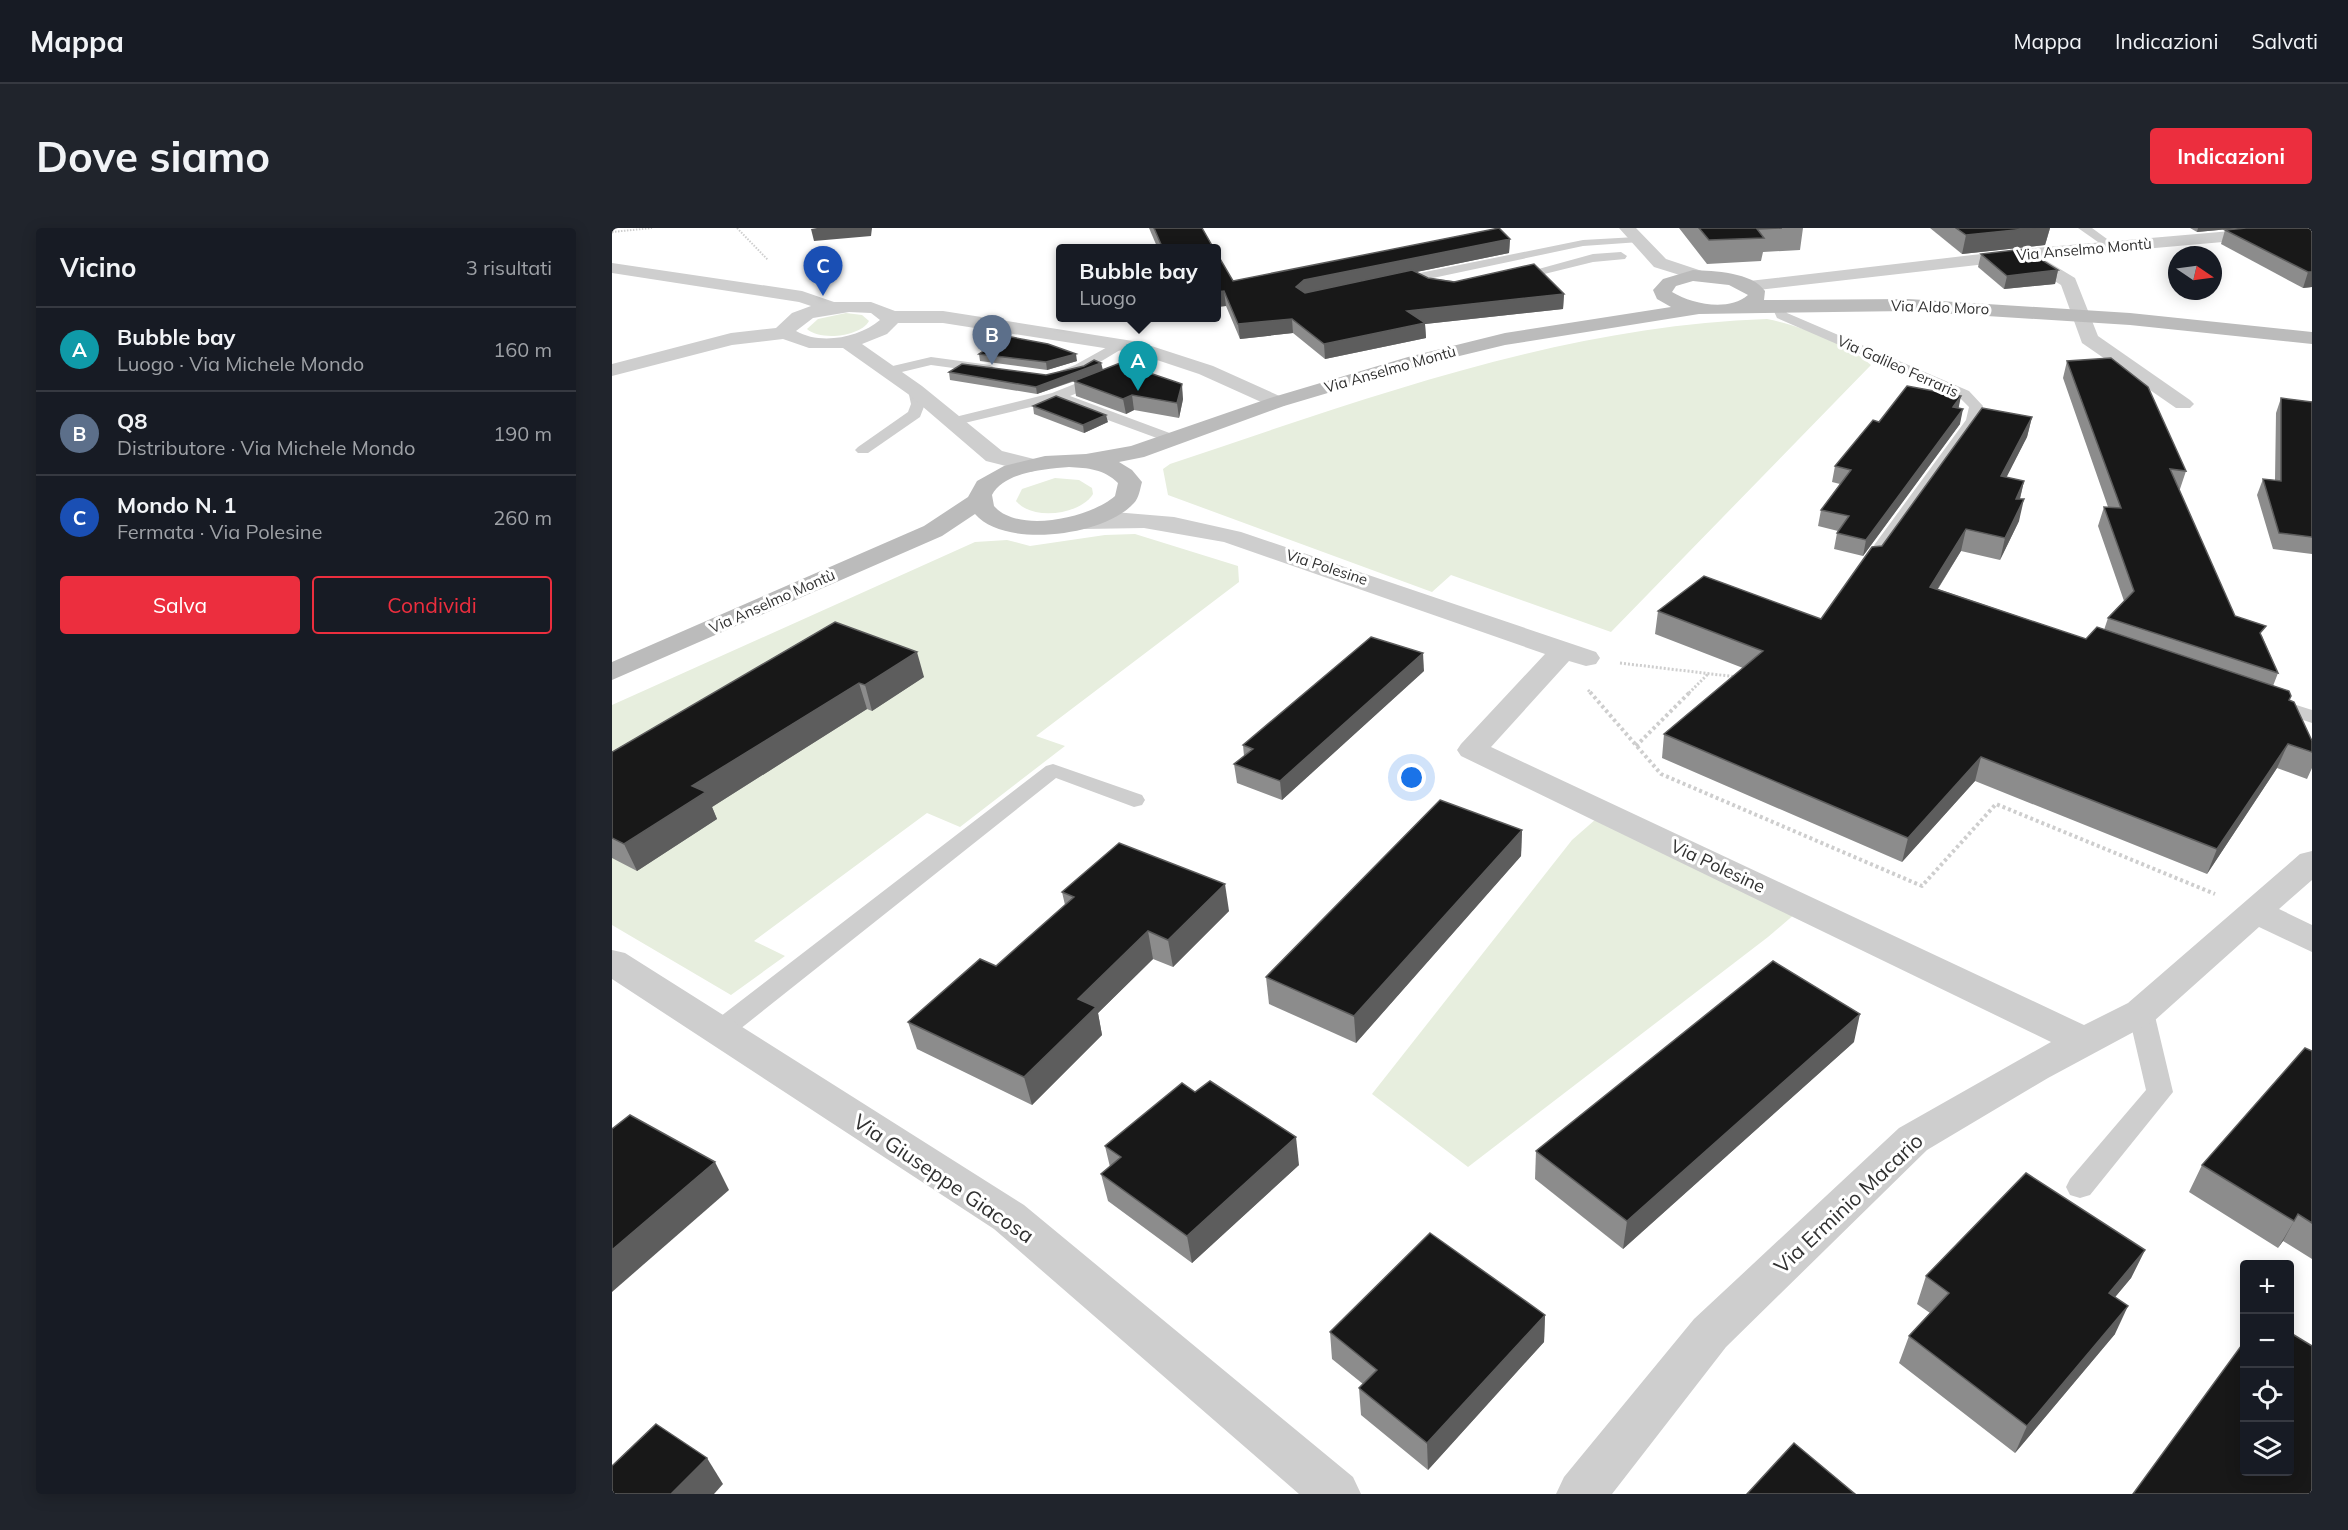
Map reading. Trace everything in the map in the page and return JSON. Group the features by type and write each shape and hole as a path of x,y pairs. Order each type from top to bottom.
{"street":[{"path":"2198,228 2214,238"},
{"name":"Via Anselmo Montù","path":"1751,296 2024,254 2312,229"},
{"path":"1631,234 1655,258 1669,291 1698,309 1729,309 1751,296 1724,278 1699,276 1655,258"},
{"path":"2024,254 2069,282 2088,339 2183,404"},
{"path":"612,268 731,288 802,297 833,308 877,309 890,317 943,317 1120,344 1160,354 1248,387 1277,402"},
{"path":"1652,316 1669,291 1699,276"},
{"path":"731,288 785,307 792,325 792,338 810,342 852,340 884,328 890,317"},
{"name":"Via Aldo Moro","path":"1751,296 1798,306"},
{"name":"Via Aldo Moro","path":"1751,296 1778,307 1908,305 2081,315 2312,338"},
{"path":"612,370 792,325 833,308"},
{"name":"Via Anselmo Montù","path":"1087,461 1136,452 1170,438 1277,402 1415,361 1505,339 1698,309"},
{"path":"852,340 853,348 885,372 915,390 994,456 1030,465"},
{"path":"1126,487 1125,465 1136,452"},
{"path":"994,456 994,480"},
{"path":"1001,522 982,508 980,500 987,486 994,480 1030,465 1059,461 1087,461 1102,464 1126,487"},
{"name":"Via Anselmo Montù","path":"933,531 975,523 1001,522 1048,527 1083,522 1109,511 1126,487"},
{"name":"Via Polesine","path":"1126,487 1154,520"},
{"name":"Via Anselmo Montù","path":"612,672 933,531 980,500"},
{"name":"Via Polesine","path":"1083,522 1112,518 1154,520 1232,536 1424,599 1574,660 1472,750 2085,1042"},
{"name":"Via Erminio Macario","path":"1581,1494 1710,1333 1913,1138 2034,1068 2141,1012 2312,862"},
{"path":"2255,911 2312,940"},
{"name":"Via Giuseppe Giacosa","path":"612,962 1009,1217 1336,1494"}],"lane":[{"path":"2084,228 2112,247"},
{"path":"1381,285 1631,234"},
{"path":"1502,280 1593,258 1655,258"},
{"path":"1414,278 1433,287"},
{"name":"Via Galileo Ferraris","path":"1778,307 1782,315 1964,394 1976,406 1973,420 1870,563"},
{"path":"1047,376 1080,369 1120,344"},
{"path":"952,422 1057,396 1160,354"},
{"path":"885,372 931,361 1000,370"},
{"path":"863,450 915,414 918,404 915,390"},
{"path":"1057,396 1170,438"},
{"path":"2255,698 2312,717"},
{"path":"721,1030 1053,770 1134,800"},
{"path":"2080,1187 2160,1092 2141,1012"}],"path":[{"path":"612,232 652,228"},
{"path":"737,228 770,261"},
{"path":"1745,678 1574,660 1583,685 1661,774 1922,886 1996,804 2255,911"},
{"path":"1636,746 1709,673"}],"green space":[{"path":"846,313 862,315 869,321 857,331 840,336 821,335 807,329 818,319"},
{"path":"1767,319 1836,342 1871,365 1611,632 1451,575 1432,592 1168,495 1163,469 1170,464 1390,391 1539,351 1614,335 1690,325"},
{"path":"1055,478 1079,480 1092,488 1093,494 1078,507 1056,513 1033,511 1016,501 1022,489"},
{"path":"1135,534 1238,566 1239,582 1036,736 1065,746 960,827 927,813 754,941 785,956 731,995 612,925 612,705 975,542 1007,540 1030,546 1105,535"},
{"path":"1604,812 1803,907 1768,937 1468,1167 1372,1094 1572,840"}],"building":[{"path":"1154,228 1202,228 1211,244 1161,244"},
{"path":"1499,228 1510,239 1304,280 1296,287 1305,293 1412,270 1428,278 1454,282 1534,264 1564,294 1407,311 1425,323 1324,344 1292,319 1238,324 1224,291 1221,291 1221,261 1233,281"},
{"path":"1699,228 1782,228 1757,229 1764,238 1709,240"},
{"path":"1956,228 2035,228 1966,235"},
{"path":"2312,228 2312,272 2225,230"},
{"path":"2024,249 2058,270 2007,276 1981,254"},
{"path":"1006,336 1048,344 1076,354 1046,362 979,354"},
{"path":"2111,358 2148,387 2186,471 2170,469 2235,616 2266,626 2260,633 2278,673 2108,618 2134,591 2104,507 2121,508 2067,361"},
{"path":"1094,360 1101,363 1036,387 949,372 962,364 1046,375 1084,366"},
{"path":"1120,363 1182,384 1177,403 1132,395 1123,399 1074,381"},
{"path":"1907,386 1961,396 1953,407 1963,409 1866,540 1837,533 1849,516 1821,510 1851,470 1835,466 1873,420 1879,422"},
{"path":"1056,396 1106,415 1083,425 1033,406"},
{"path":"2281,398 2312,402 2312,537 2279,533 2263,479 2281,481"},
{"path":"1982,408 2032,417 2001,476 2024,481 2016,499 2024,499 2005,538 1966,529 1930,587 2086,639 2097,627 2289,691 2291,696 2289,700 2294,702 2312,741 2312,752 2288,744 2217,849 1981,757 1908,838 1664,734 1763,651 1658,611 1704,576 1821,619 1872,547 1882,546"},
{"path":"835,622 917,652 865,685 859,683 692,786 706,792 624,844 612,838 612,752"},
{"path":"1371,637 1423,653 1280,781 1234,764 1253,749 1243,745"},
{"path":"1440,800 1522,830 1354,1016 1266,977"},
{"path":"1119,843 1225,884 1168,940 1148,931 1078,999 1096,1007 1024,1077 908,1022 980,959 996,966 1074,897 1062,892"},
{"path":"1773,961 1860,1014 1627,1221 1536,1151"},
{"path":"2305,1048 2312,1051 2312,1223 2298,1214 2294,1221 2202,1165"},
{"path":"1210,1081 1296,1137 1187,1236 1101,1174 1121,1157 1105,1146 1182,1083 1195,1092"},
{"path":"630,1115 715,1162 612,1250 612,1129"},
{"path":"2026,1173 2145,1250 2109,1293 2128,1306 2027,1426 1909,1336 1949,1293 1926,1276"},
{"path":"1430,1233 1545,1315 1427,1443 1359,1388 1377,1370 1330,1332"},
{"path":"2294,1335 2312,1346 2312,1494 2133,1494 2240,1347 2240,1476 2294,1476"},
{"path":"656,1424 707,1458 671,1494 612,1494 612,1466"},
{"path":"1794,1443 1855,1494 1747,1494"}],"place":[{"name":"Mondo N. 1","path":"823,296"},
{"name":"Q8","path":"992,365"},
{"name":"Bubble bay","path":"1138,391"}]}
